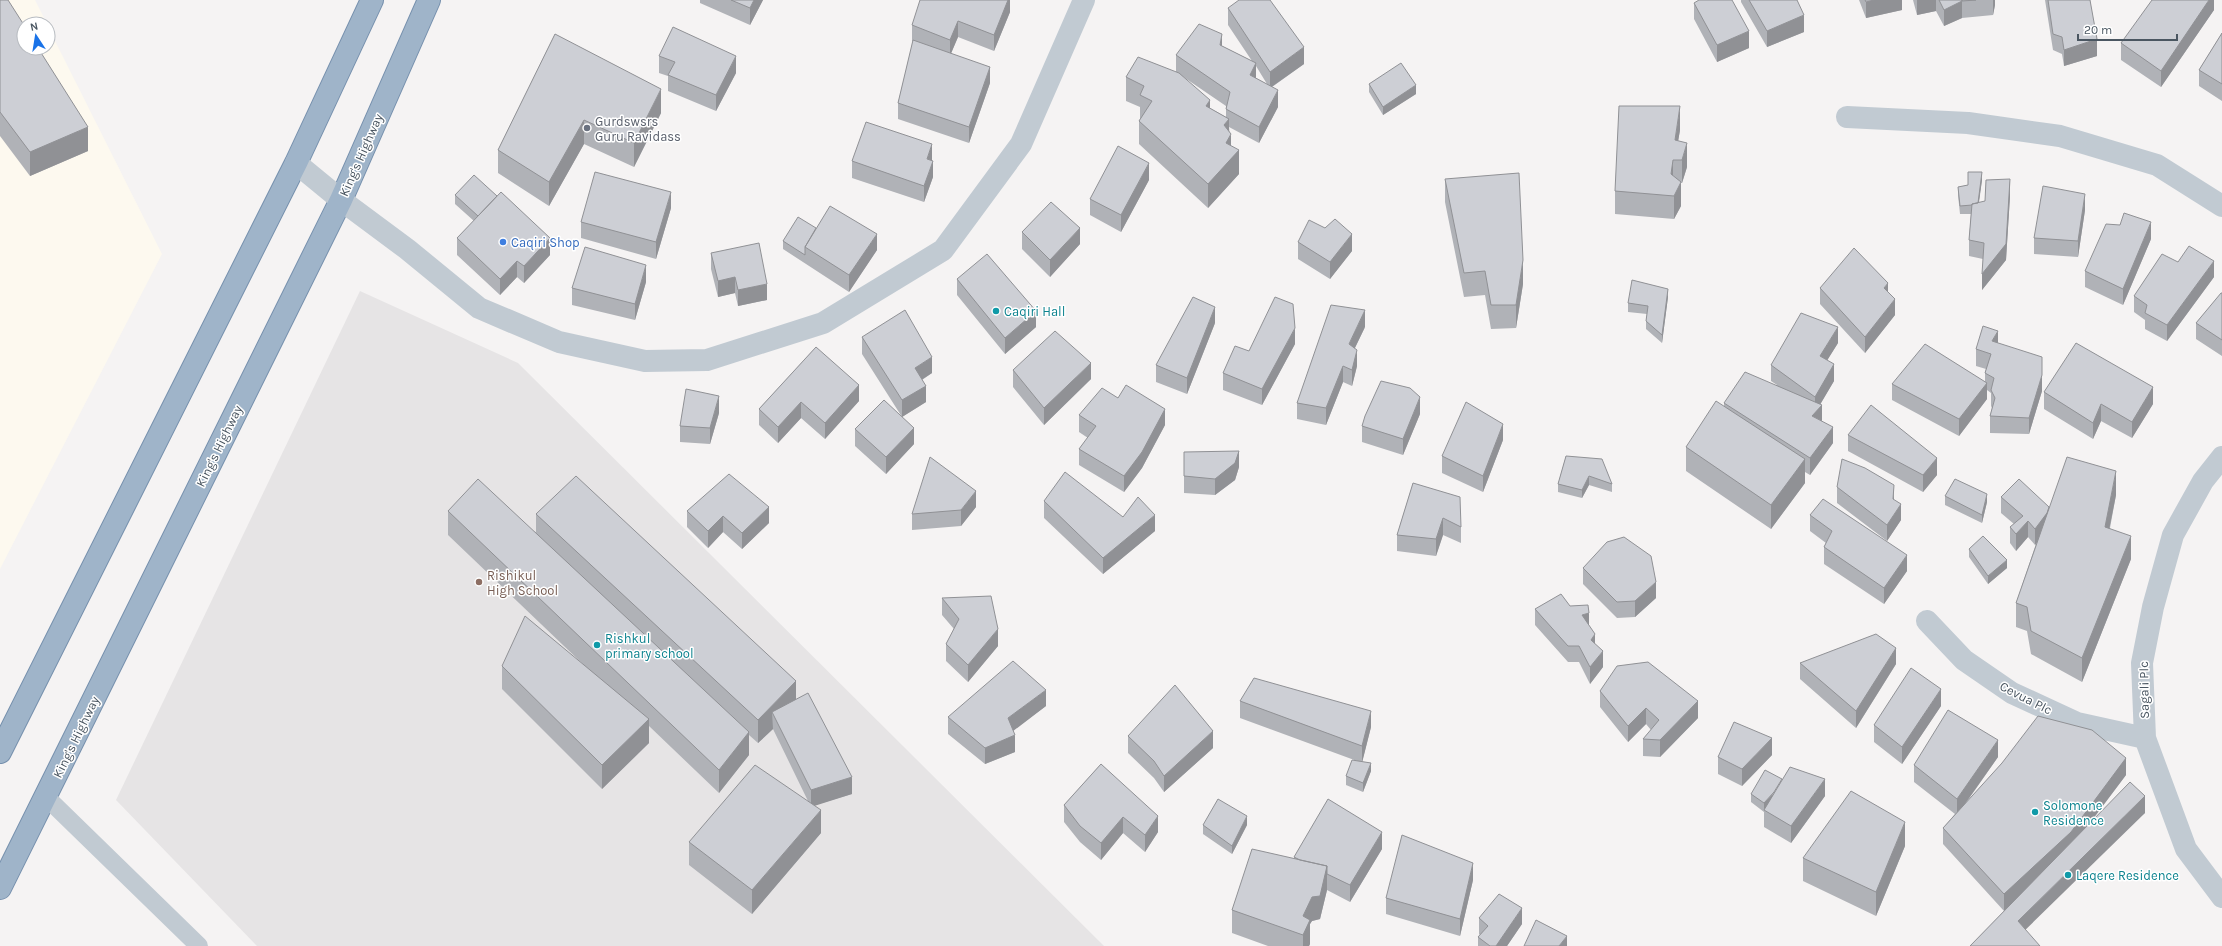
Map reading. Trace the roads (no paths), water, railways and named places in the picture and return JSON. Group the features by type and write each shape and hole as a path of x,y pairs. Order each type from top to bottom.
{"highway":[{"path":"0,752 296,163 372,0"},
{"name":"King's Highway","path":"0,888 340,200 429,0"}],"street":[{"path":"296,163 340,200 407,249 479,308 552,339 645,361 707,360 823,323 943,250 1021,144 1084,0"},
{"path":"1847,117 1968,122 2060,136 2157,166 2222,206"},
{"name":"Sagali Plc","path":"2222,457 2203,481 2172,535 2153,607 2142,663 2145,738 2186,849 2222,897"},
{"name":"Cevua Plc","path":"1927,621 1964,660 2012,693 2077,722 2145,738"}],"lane":[{"path":"46,797 199,946"}],"place":[{"name":"Gurdswsrs Guru Ravidass","path":"587,128"},
{"name":"Caqiri Shop","path":"503,242"},
{"name":"Caqiri Hall","path":"996,311"},
{"name":"Rishikul High School","path":"479,582"},
{"name":"Rishkul primary school","path":"597,645"},
{"name":"Solomone Residence","path":"2035,812"},
{"name":"Laqere Residence","path":"2068,875"}]}
